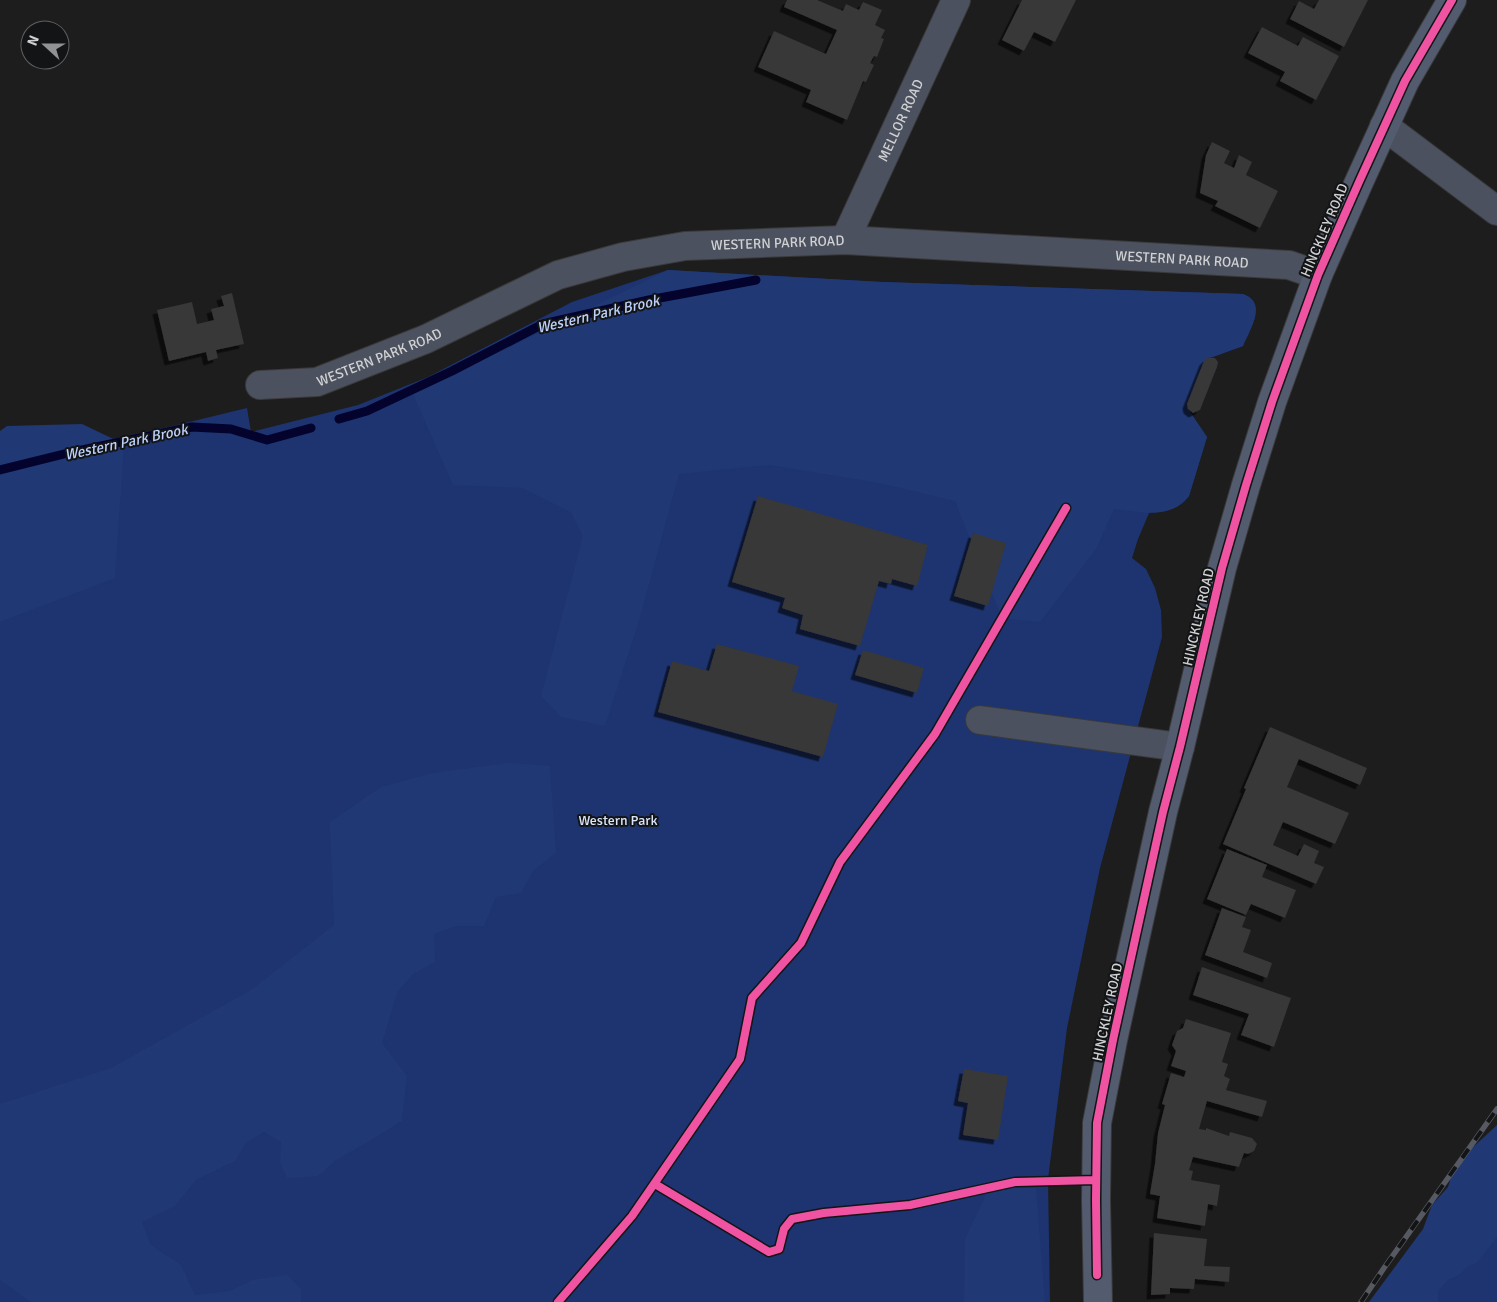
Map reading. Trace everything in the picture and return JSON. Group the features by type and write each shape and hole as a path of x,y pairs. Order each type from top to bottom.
{"main road":[{"name":"HINCKLEY ROAD","path":"1098,1302 1097,1123 1113,1040 1163,812 1222,568 1272,402 1318,275 1405,81 1452,0"}],"street":[{"name":"MELLOR ROAD","path":"845,240 956,0"},
{"path":"1384,126 1497,211"},
{"name":"WESTERN PARK ROAD","path":"260,385 317,382 426,339 558,275 623,257 686,246 845,240 1289,265 1318,275"},
{"path":"980,720 1180,747"}],"green space":[{"name":"Western Park","path":"668,270 882,282 1243,294 1255,304 1256,310 1253,324 1243,346 1206,359 1187,404 1188,409 1207,437 1189,496 1176,507 1149,513 1132,558 1146,569 1155,588 1161,610 1162,637 1100,868 1067,1028 1048,1179 1050,1302 0,1302 0,467 24,458 247,408 251,432 358,405 428,377 572,302"},
{"path":"1497,1151 1497,1302 1387,1302"}],"shaded area":[{"path":"668,270 882,282 1243,294 1255,304 1256,310 1253,324 1243,346 1208,357 1204,361 1187,404 1188,409 1207,437 1189,496 1182,504 1173,509 1154,513 1114,509 1096,549 1040,622 1002,618 955,501 879,483 770,465 679,474 639,621 605,726 561,717 541,696 583,536 571,512 523,488 453,485 413,394"},
{"path":"82,424 124,444 115,578 0,622 0,431 7,426"},
{"path":"508,763 550,766 556,853 533,871 521,893 496,897 484,926 457,926 434,934 435,962 413,974 397,993 382,1043 407,1076 402,1121 336,1160 318,1176 287,1178 280,1163 281,1142 264,1132 246,1143 235,1161 196,1180 175,1206 142,1222 151,1245 181,1265 195,1295 229,1291 253,1280 287,1275 301,1289 301,1302 31,1302 0,1280 0,1104 111,1068 251,990 334,925 330,822 381,787 433,773"},
{"path":"1497,1125 1497,1237 1477,1263 1468,1266 1459,1275 1448,1280 1438,1291 1438,1302 1369,1302 1423,1229 1432,1205 1448,1187 1454,1167"},
{"path":"990,1186 1036,1188 1045,1302 964,1302 965,1239"}],"building":[{"path":"787,0 817,0 843,11 846,4 859,10 863,2 882,10 875,25 885,30 881,38 884,39 877,57 874,56 870,63 874,65 866,82 863,81 847,120 806,102 811,90 758,67 774,31 826,54 837,30 784,7"},
{"path":"1022,0 1076,0 1055,42 1034,32 1024,51 1002,40"},
{"path":"1319,0 1368,0 1344,47 1290,19 1299,1 1314,9"},
{"path":"1262,27 1298,46 1303,37 1339,56 1316,100 1280,81 1285,72 1248,53"},
{"path":"1212,142 1230,151 1224,163 1234,168 1239,155 1252,162 1246,175 1278,191 1260,228 1215,206 1218,201 1200,193 1206,155"},
{"path":"232,293 244,344 216,350 218,358 208,361 206,352 169,361 157,310 192,302 197,324 214,320 211,309 224,306 221,296"},
{"path":"1208,357 1215,358 1218,362 1217,367 1200,410 1193,413 1188,409 1187,404 1204,361"},
{"path":"758,496 928,545 917,586 892,579 891,584 879,581 860,646 800,629 803,615 782,608 785,598 732,582"},
{"path":"973,533 1006,543 988,606 954,596"},
{"path":"717,644 799,666 792,691 838,704 823,757 658,712 672,661 709,671"},
{"path":"863,650 924,668 917,693 855,675"},
{"path":"1270,727 1367,768 1360,785 1299,759 1287,787 1349,813 1335,844 1283,822 1273,845 1298,856 1304,844 1319,851 1314,863 1324,867 1316,884 1223,844"},
{"path":"1227,849 1267,865 1262,877 1296,890 1285,918 1251,904 1246,915 1207,899"},
{"path":"1222,908 1246,917 1242,927 1251,930 1243,952 1272,963 1267,978 1205,955"},
{"path":"1202,967 1291,998 1274,1047 1241,1035 1249,1014 1193,995"},
{"path":"1186,1019 1231,1033 1222,1062 1228,1064 1224,1076 1230,1079 1226,1090 1267,1101 1262,1117 1207,1101 1199,1129 1206,1130 1206,1128 1229,1136 1230,1132 1252,1138 1257,1144 1254,1151 1248,1154 1244,1153 1239,1167 1193,1157 1189,1170 1193,1171 1191,1180 1220,1185 1217,1206 1208,1204 1205,1226 1157,1218 1160,1196 1150,1194 1158,1133 1165,1105 1162,1104 1171,1073 1184,1077 1186,1071 1171,1066 1176,1051 1172,1045 1177,1031 1183,1028"},
{"path":"964,1069 1008,1076 998,1140 963,1135 968,1103 958,1101"},
{"path":"1154,1233 1207,1239 1204,1266 1230,1267 1229,1282 1195,1279 1194,1289 1170,1288 1170,1294 1151,1295"}],"waterway":[{"name":"Western Park Brook","path":"339,419 367,411 452,371 543,324 649,300 756,280"},
{"name":"Western Park Brook","path":"0,470 68,453 192,427 231,429 267,440 311,428"}],"railway":[{"path":"1361,1302 1497,1109"}],"cycle path":[{"path":"1097,1275 1097,1123 1113,1040 1163,812 1222,568 1272,402 1318,275 1405,81 1452,0"},
{"path":"558,1302 632,1216 740,1059 752,998 801,943 840,862 935,734 1066,508"},
{"path":"655,1184 769,1252 779,1249 784,1229 792,1219 824,1213 910,1205 1015,1182 1096,1180"}]}
